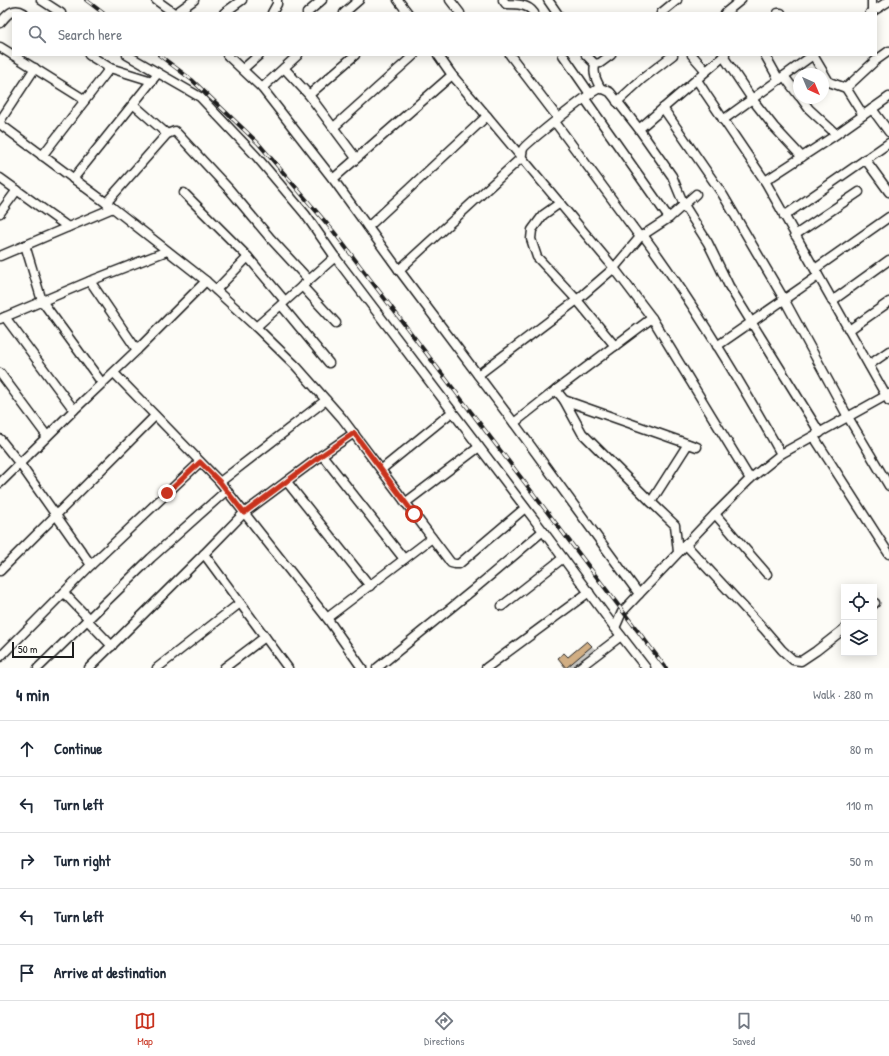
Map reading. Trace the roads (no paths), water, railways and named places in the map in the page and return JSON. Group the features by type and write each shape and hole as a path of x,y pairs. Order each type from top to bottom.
{"street":[{"path":"41,0 59,12"},
{"path":"156,0 174,12"},
{"path":"176,12 194,0"},
{"path":"225,12 242,0"},
{"path":"273,12 277,4 277,0"},
{"path":"308,12 322,0"},
{"path":"345,12 359,0"},
{"path":"398,0 405,12"},
{"path":"450,0 459,12"},
{"path":"503,0 506,4 519,4 532,9 534,12"},
{"path":"548,0 556,12"},
{"path":"664,11 671,0"},
{"path":"664,11 677,0"},
{"path":"726,12 741,0"},
{"path":"871,12 872,0"},
{"path":"872,12 889,1"},
{"path":"0,23 7,14 14,10 22,12"},
{"path":"0,47 12,54"},
{"path":"846,88 873,58 889,51"},
{"path":"15,56 85,100"},
{"path":"91,56 110,68 152,81"},
{"path":"129,56 200,97 256,156 300,209 646,668"},
{"path":"228,56 262,88 333,179 639,594"},
{"path":"243,69 259,56"},
{"path":"262,88 297,56"},
{"path":"309,95 354,56"},
{"path":"334,126 413,56"},
{"path":"439,56 452,75 614,268 652,318 750,479"},
{"path":"511,56 641,236 670,272 744,389 781,454"},
{"path":"564,56 588,96 669,218"},
{"path":"587,56 595,64"},
{"path":"595,64 600,63 610,56"},
{"path":"617,102 642,79 672,56"},
{"path":"693,56 706,71"},
{"path":"639,129 724,56 752,99 774,127 802,157"},
{"path":"766,56 781,78 793,90"},
{"path":"723,120 812,56"},
{"path":"814,56 829,82 846,88 863,115"},
{"path":"595,64 594,72 596,81 602,89"},
{"path":"0,121 35,68"},
{"path":"42,156 110,68"},
{"path":"284,68 309,95 334,126 356,158"},
{"path":"74,179 158,73"},
{"path":"333,179 452,75"},
{"path":"615,628 622,612 685,544 750,479 781,454 888,397 764,181 697,80"},
{"path":"399,270 521,158 523,149 556,120 598,89 604,89 610,92 639,129 672,176 684,204 708,243 729,286 889,554"},
{"path":"764,181 802,157 889,97"},
{"path":"133,104 167,134"},
{"path":"806,104 836,134"},
{"path":"663,108 722,195 784,299 848,417 889,486"},
{"path":"872,109 889,132"},
{"path":"368,227 487,116"},
{"path":"0,124 110,206 206,281 256,327 296,366 354,433 451,563 459,564 525,508"},
{"path":"0,256 68,227 110,206 167,134 174,132 229,189 271,240 309,280"},
{"path":"784,216 889,143"},
{"path":"865,159 889,192"},
{"path":"0,178 68,227"},
{"path":"0,213 17,190"},
{"path":"795,235 859,192"},
{"path":"184,193 248,257 329,363"},
{"path":"478,375 577,300 614,268 641,236 669,218 696,194"},
{"path":"560,203 543,216 532,230 531,239 537,256 577,300 615,346"},
{"path":"717,346 784,299 889,217"},
{"path":"26,245 42,301 102,382"},
{"path":"74,410 3,318 90,281 167,251"},
{"path":"216,290 248,257"},
{"path":"256,327 335,257"},
{"path":"832,300 889,260"},
{"path":"90,281 137,350"},
{"path":"0,483 206,281"},
{"path":"302,286 336,323"},
{"path":"849,330 889,302"},
{"path":"514,423 652,318"},
{"path":"869,365 889,351"},
{"path":"114,372 227,490 327,618 362,668"},
{"path":"0,373 47,436"},
{"path":"556,390 564,400 582,433 675,525 678,552"},
{"path":"220,482 326,400"},
{"path":"564,400 697,447"},
{"path":"382,470 452,412"},
{"path":"0,571 155,416"},
{"path":"89,668 244,513 354,433"},
{"path":"0,438 91,565"},
{"path":"651,502 688,444"},
{"path":"405,503 479,447"},
{"path":"322,455 404,559"},
{"path":"0,657 91,565 200,462"},
{"path":"288,482 370,586"},
{"path":"38,668 151,558 227,490"},
{"path":"715,514 767,574"},
{"path":"377,668 543,531"},
{"path":"327,618 432,538"},
{"path":"685,544 782,650 793,660 801,661 841,631"},
{"path":"204,554 288,668"},
{"path":"502,606 563,558"},
{"path":"486,668 589,592"},
{"path":"64,593 112,646"},
{"path":"157,668 240,603"},
{"path":"579,668 621,636"},
{"path":"224,668 265,637"}],"railway":[{"path":"86,0 102,12"},
{"path":"160,56 192,80 258,143 334,232 666,668"}]}
